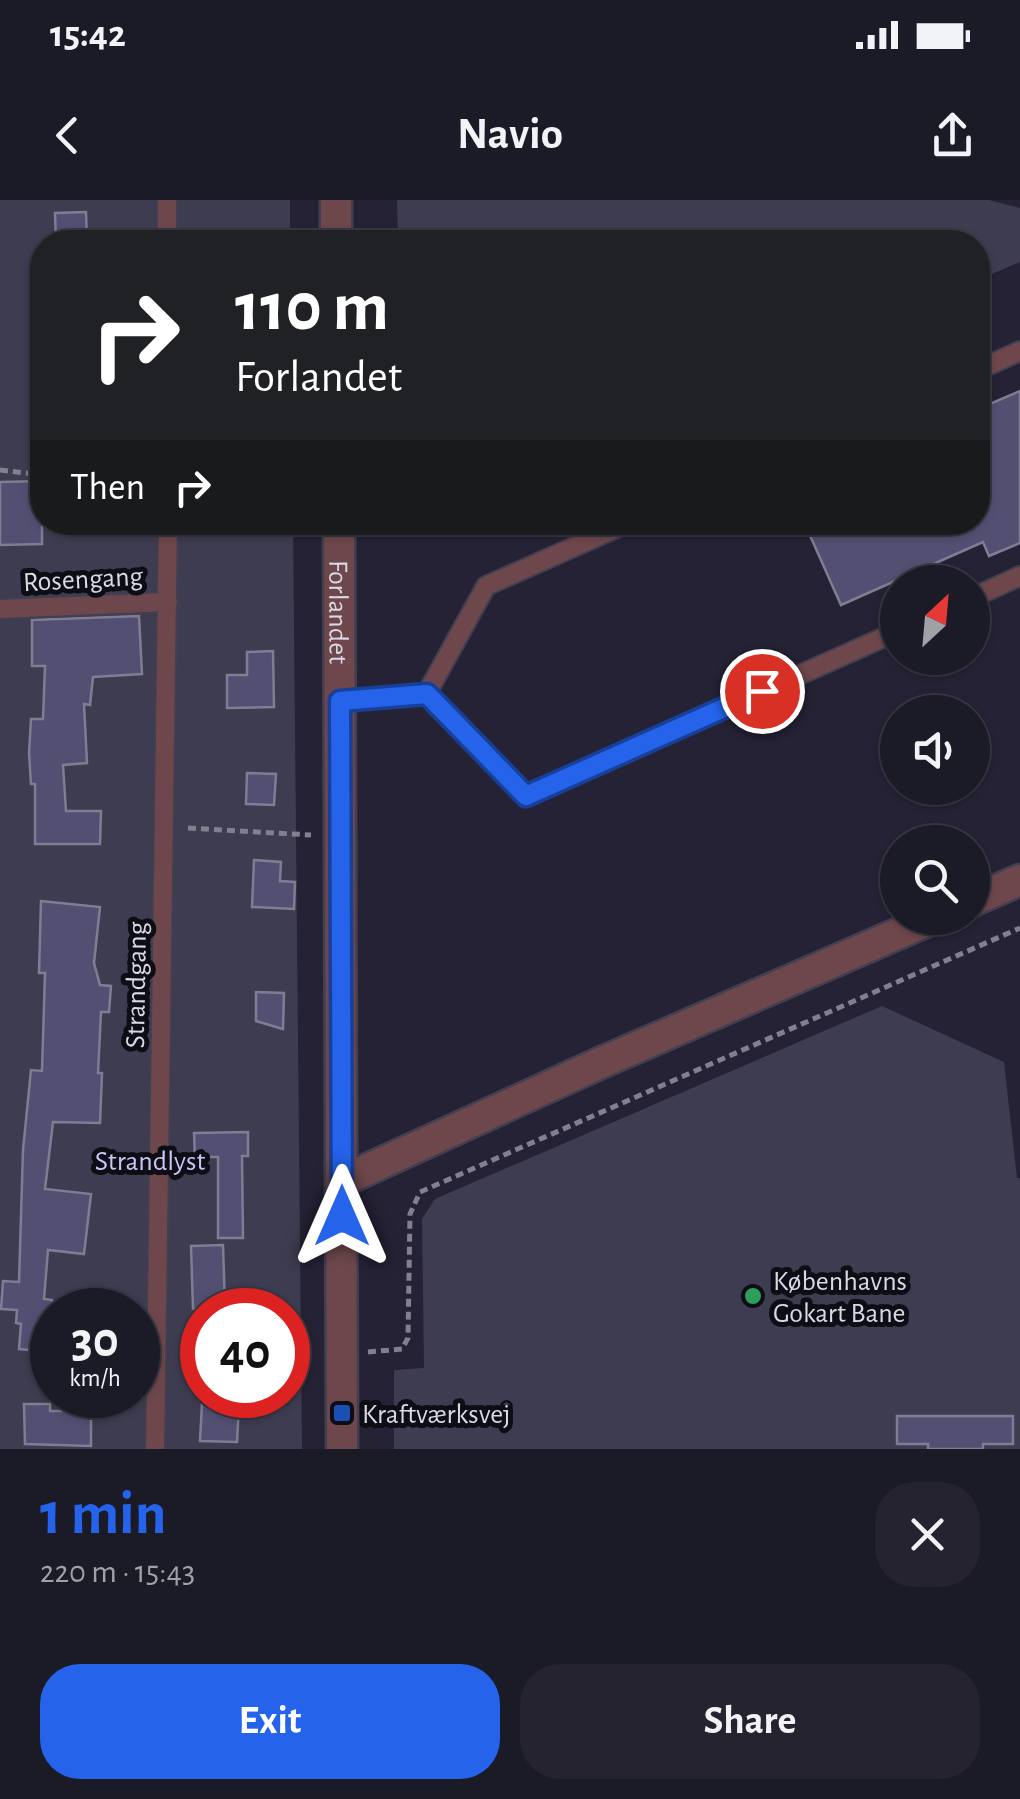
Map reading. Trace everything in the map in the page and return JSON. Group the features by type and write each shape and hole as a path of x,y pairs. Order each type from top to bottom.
{"street":[{"path":"336,200 336,230"},
{"name":"Forlandet","path":"338,535 342,1449"},
{"path":"990,892 1020,880"},
{"path":"342,1181 895,935"}],"lane":[{"path":"167,200 167,230"},
{"path":"990,365 1020,351"},
{"name":"Strandgang","path":"155,1449 168,535"},
{"path":"601,535 486,586 427,694 526,796 880,639"},
{"path":"990,590 1020,576"},
{"name":"Rosengang","path":"0,609 168,602"},
{"name":"Forlandet","path":"340,701 427,694"}],"path":[{"path":"0,470 30,474"},
{"path":"165,827 339,836"},
{"path":"340,1354 402,1348 408,1338 410,1214 420,1192 1020,928"}],"green space":[{"name":"Strandlyst","path":"0,200 290,200 290,230 30,230 30,535 293,535 300,1288 180,1288 180,1418 302,1418 302,1449 0,1449"},
{"path":"397,200 989,200 1020,208 1020,262 990,275 990,230 398,230"},
{"path":"882,1006 1004,1062 1020,1178 1020,1449 394,1449 394,1370 424,1368 422,1219 435,1199"}],"building":[{"path":"86,212 87,230 56,230 55,213"},
{"path":"1020,391 1020,543 989,556 983,542 931,565 880,565 880,588 841,605 810,535 990,535 990,404"},
{"path":"30,481 30,535 42,535 42,544 0,545 0,482"},
{"path":"139,616 142,674 93,677 90,705 84,704 87,763 63,765 66,811 101,811 100,844 35,844 35,784 31,784 29,753 31,719 43,719 45,666 32,666 32,620"},
{"path":"273,651 274,707 227,708 227,675 247,675 247,652"},
{"path":"247,773 276,774 274,805 246,804"},
{"path":"254,860 281,862 280,881 295,882 294,909 252,907"},
{"path":"41,901 100,907 94,963 100,985 111,986 109,1012 101,1012 100,1123 53,1122 45,1189 91,1194 84,1254 48,1250 45,1288 30,1288 30,1350 19,1349 21,1324 16,1323 17,1310 1,1309 3,1281 19,1282 23,1150 31,1070 42,1071 45,973 39,973"},
{"path":"256,992 284,993 283,1029 256,1021"},
{"path":"248,1132 248,1156 242,1156 243,1238 218,1238 218,1157 195,1157 194,1133"},
{"path":"223,1245 224,1288 192,1288 191,1246"},
{"path":"24,1404 30,1404 30,1418 91,1418 91,1446 25,1444"},
{"path":"897,1416 1013,1416 1013,1444 983,1444 983,1449 928,1449 928,1444 897,1444"},
{"path":"201,1418 238,1418 237,1442 200,1441"}],"place":[{"name":"Københavns Gokart Bane","path":"753,1296"},
{"name":"Kraftværksvej","path":"342,1413"}],"route":[{"path":"342,1216 340,701 427,694 526,796 762,691"}]}
